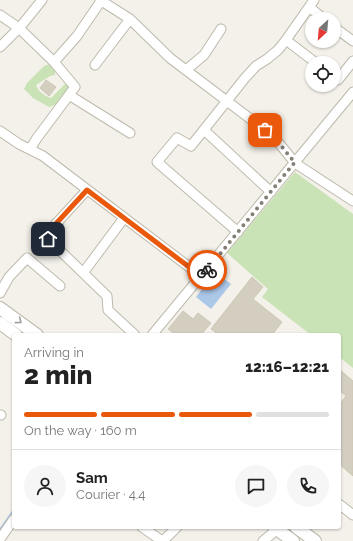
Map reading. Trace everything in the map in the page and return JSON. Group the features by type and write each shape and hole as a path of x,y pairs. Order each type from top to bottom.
{"street":[{"path":"0,47 19,28 42,0"},
{"path":"54,62 77,36 100,0 130,19 170,58 265,130 278,142 295,162 353,201"},
{"path":"238,232 158,162 177,138 191,146 245,78 256,66 278,50 311,4 318,12"},
{"path":"0,15 19,28 54,62 75,87 36,138 30,149"},
{"path":"95,65 130,19"},
{"path":"186,70 204,55 221,28"},
{"path":"341,32 353,41"},
{"path":"286,40 307,56"},
{"path":"341,76 353,61"},
{"path":"154,333 353,92"},
{"path":"69,95 130,133"},
{"path":"204,130 271,192"},
{"path":"0,131 19,144 43,156 201,276"},
{"path":"87,190 52,228 48,239 107,296 108,310 133,333"},
{"path":"83,273 124,218"},
{"path":"0,293 10,277 27,258 60,286"},
{"path":"0,308 34,333"},
{"path":"0,323 13,333"},
{"path":"341,506 353,515"},
{"path":"0,539 12,522"},
{"path":"145,529 162,541 175,529"},
{"path":"263,541 276,529"},
{"path":"278,529 293,541"},
{"path":"299,529 315,541"}],"green space":[{"path":"50,64 55,69 55,75 50,76 36,85 40,91 51,98 67,82 71,87 59,102 49,107 33,98 24,89 27,83 44,66"},
{"path":"295,172 353,214 353,368 341,359 341,333 308,333 262,297 268,289 227,253"}],"water":[{"path":"215,272 231,284 211,309 196,297"}],"building":[{"path":"46,80 56,87 49,96 40,88"},
{"path":"252,277 263,287 253,299 282,322 274,333 216,333 211,329"},
{"path":"183,311 193,319 198,313 211,323 203,333 173,333 168,329"},
{"path":"341,371 353,381 353,476 341,466 341,402 346,396 341,392"}],"waterway":[{"path":"0,530 12,513"}],"way so far":[{"path":"207,270 295,162 278,142 265,130"}],"route":[{"path":"48,239 52,228 87,190 201,276 207,270"}]}
